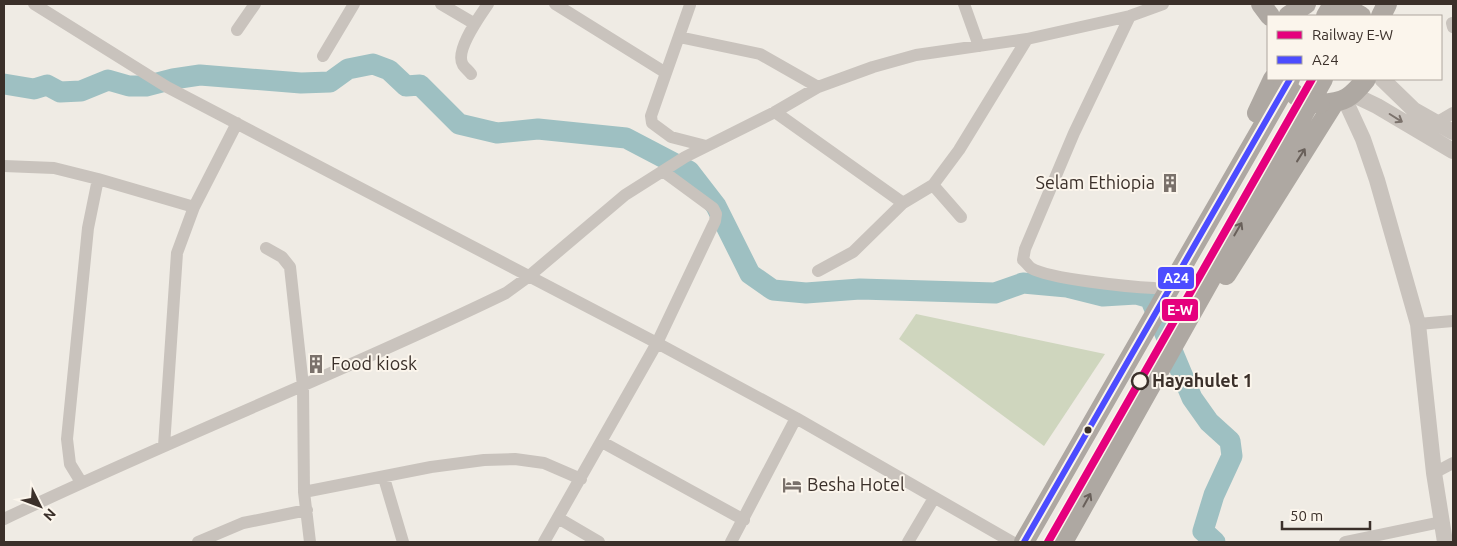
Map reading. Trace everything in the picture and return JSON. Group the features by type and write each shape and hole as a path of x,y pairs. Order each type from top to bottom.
{"main road":[{"path":"1261,4 1269,15"},
{"path":"1327,15 1333,4"},
{"path":"1339,4 1358,15"},
{"path":"1024,542 1136,339 1156,294 1258,111 1281,80"},
{"path":"1156,294 1250,150 1281,80"},
{"path":"1281,80 1299,98 1338,100"},
{"path":"1063,542 1323,80"},
{"path":"1180,333 1202,314 1338,100 1365,80"}],"street":[{"path":"34,4 50,7 143,73 167,87 657,343 796,418 1012,542"},
{"path":"237,30 255,4"},
{"path":"323,56 354,4"},
{"path":"441,4 475,24"},
{"path":"471,74 463,66 460,59 462,48 488,4"},
{"path":"555,4 666,73"},
{"path":"964,4 979,46"},
{"path":"4,519 81,482 303,386 506,293 528,277 625,195 685,157 775,112 818,87 873,67 916,55 1027,39 1130,16 1163,4"},
{"path":"690,5 652,116 652,123 671,137 706,146"},
{"path":"1130,16 1074,133 1025,248 1024,260 1031,268 1045,273 1129,287 1156,294"},
{"path":"679,37 760,54 818,87"},
{"path":"818,271 853,252 903,203 933,185 959,150 1027,39"},
{"path":"1383,80 1414,110 1453,132"},
{"path":"1338,100 1377,106 1453,151"},
{"path":"1338,100 1363,139 1377,180 1418,324 1434,474 1445,542"},
{"path":"775,112 903,203"},
{"path":"1436,123 1453,113"},
{"path":"164,446 177,253 194,207 237,123"},
{"path":"4,166 54,168 194,207"},
{"path":"544,542 657,343 715,221 716,214 713,208 668,169"},
{"path":"81,482 70,464 67,439 88,228 98,179"},
{"path":"933,185 960,217"},
{"path":"266,248 282,256 290,267 303,386 304,492 310,542"},
{"path":"1418,324 1453,321"},
{"path":"731,542 796,418"},
{"path":"602,442 744,520"},
{"path":"304,492 384,478 431,467 484,460 516,459 544,463 581,479"},
{"path":"1434,474 1453,463"},
{"path":"384,478 402,542"},
{"path":"908,542 934,498"},
{"path":"198,542 243,523 307,510"},
{"path":"558,518 598,542"},
{"path":"1345,542 1441,522"}],"green space":[{"path":"916,314 1105,354 1044,446 899,339"}],"waterway":[{"path":"4,84 34,89 47,85 60,92 81,91 108,80 129,86 146,86 200,75 301,83 330,82 348,69 373,64 389,70 406,86 420,85 459,124 497,133 538,129 626,138 689,171 716,206 750,274 773,290 806,293 860,289 995,293 1023,283 1067,287 1103,296 1136,294 1150,298 1192,398 1209,422 1230,441 1232,456 1214,495 1203,531 1215,542"}],"rail line":[{"name":"E-W","path":"1048,542 1311,80"}],"transit line":[{"name":"A24","path":"1024,542 1289,80"}],"place":[{"name":"Selam Ethiopia","path":"1170,183"},
{"name":"Food kiosk","path":"316,364"},
{"name":"Hayahulet 1","path":"1140,381"},
{"name":"Besha Hotel","path":"792,485"}]}
